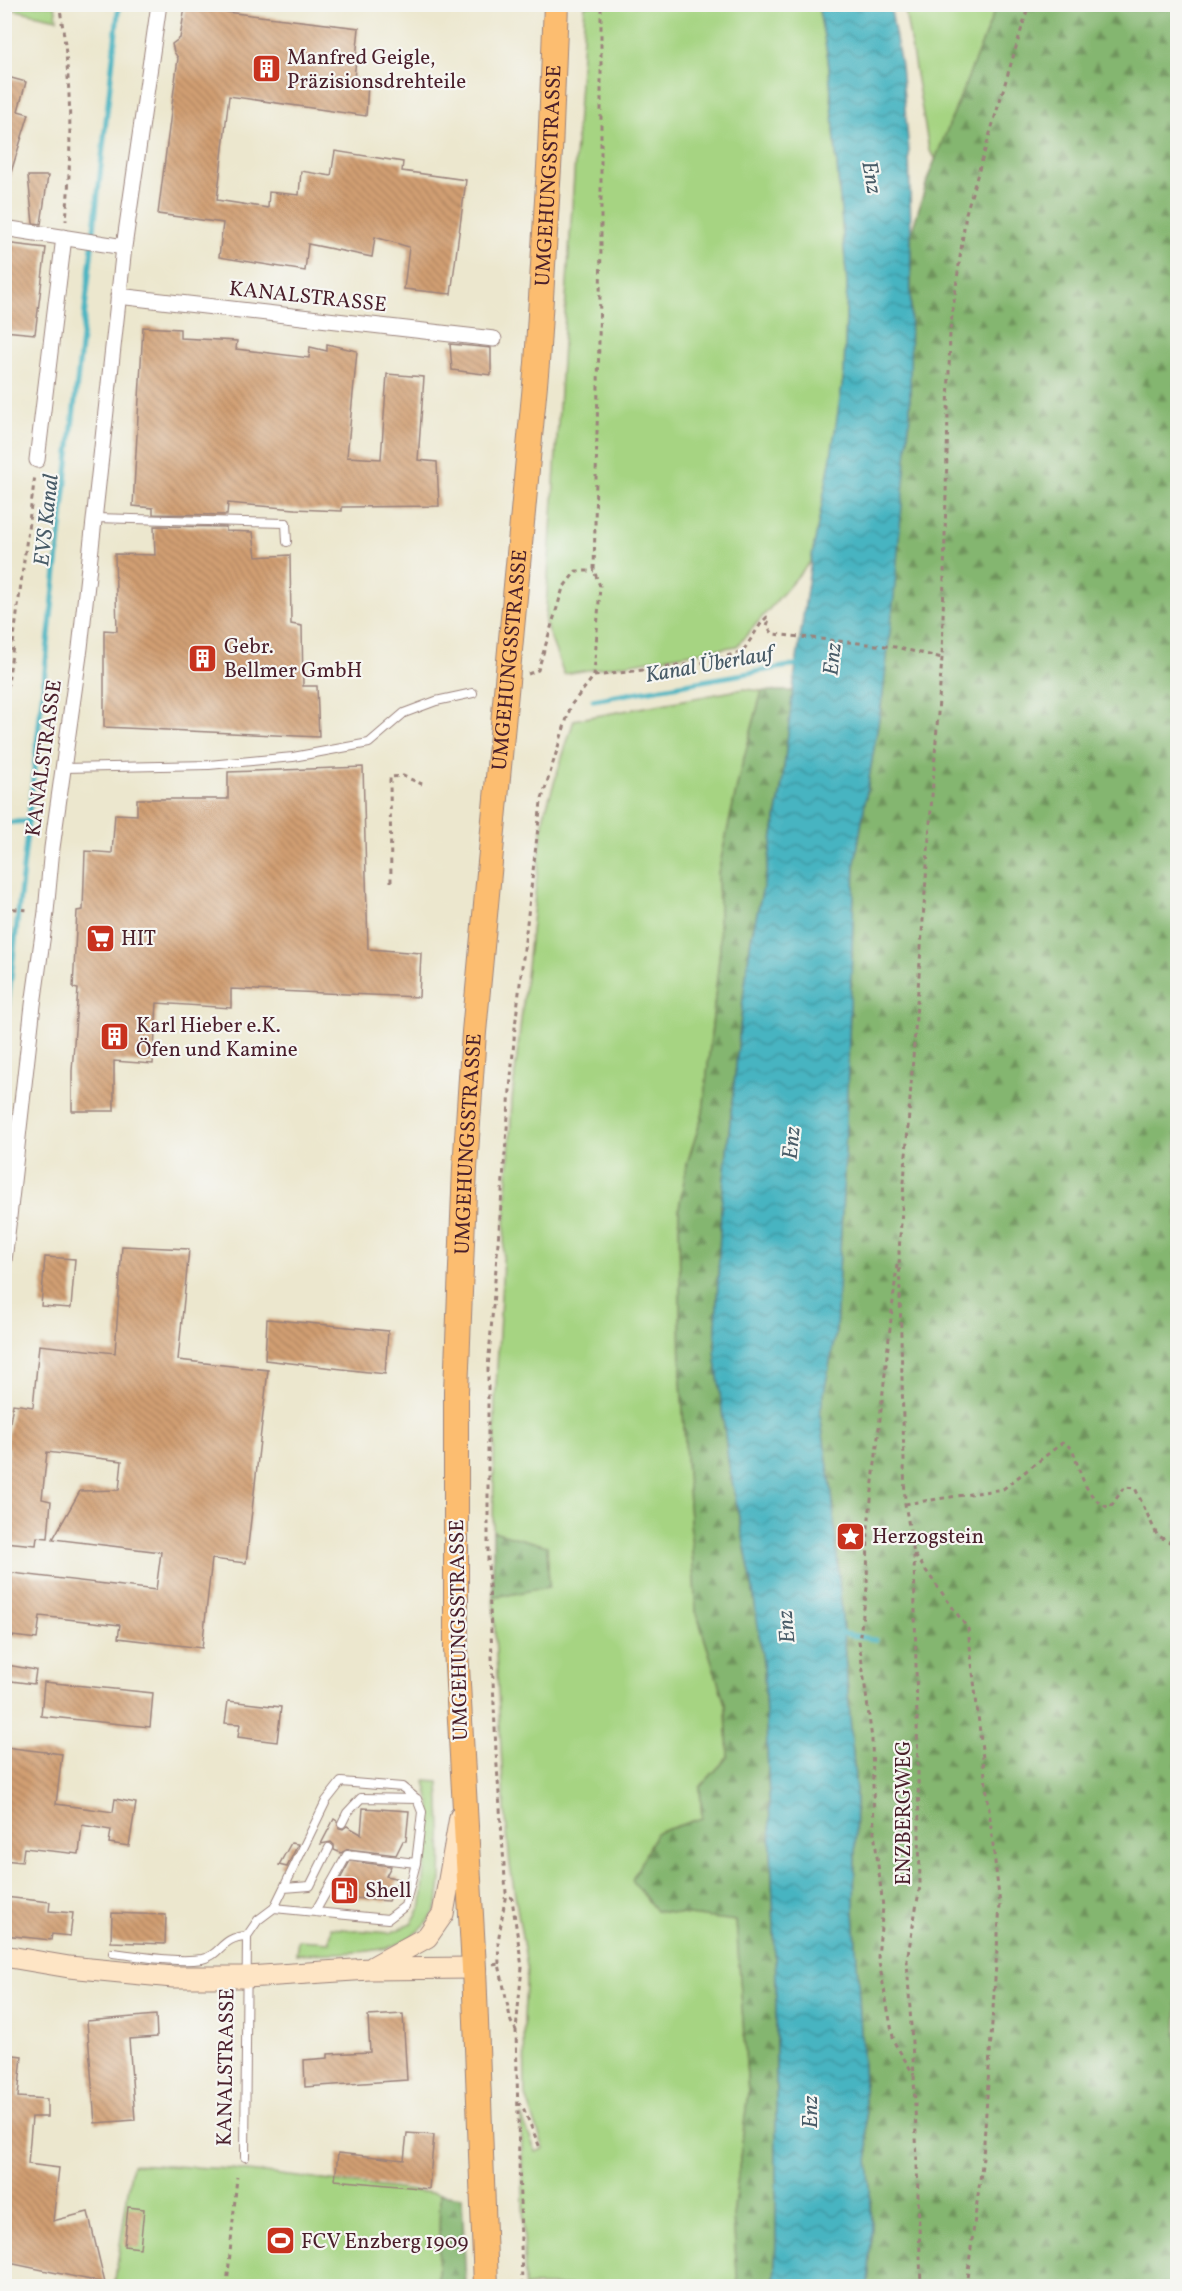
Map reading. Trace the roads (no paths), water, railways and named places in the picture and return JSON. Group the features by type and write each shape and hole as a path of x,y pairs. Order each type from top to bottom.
{"main road":[{"name":"UMGEHUNGSSTRASSE","path":"486,2286 474,1968 456,1649 456,1391 464,1178 483,932 536,375 556,4"},
{"path":"369,1969 427,1938 442,1914 463,1799"},
{"path":"4,1956 119,1973 173,1977 247,1977 369,1969 474,1968"}],"street":[{"name":"KANALSTRASSE","path":"4,1261 52,848 64,768 94,518 118,296 120,246 159,4"},
{"path":"4,228 120,246"},
{"path":"37,460 68,238"},
{"name":"KANALSTRASSE","path":"118,296 494,339"}],"lane":[{"path":"94,518 286,523 287,542"},
{"path":"64,768 209,765 315,753 369,743 404,713 436,701 473,693"},
{"path":"113,1953 204,1959 215,1954 225,1941 236,1936 246,1936 258,1920 274,1908 326,1801 341,1782 402,1787 417,1799 422,1812 416,1863 405,1906 388,1919 274,1908"},
{"path":"342,1823 347,1813 361,1798 417,1799"},
{"path":"284,1888 310,1886 329,1848"},
{"path":"315,1912 347,1855 416,1863"},
{"name":"KANALSTRASSE","path":"245,2157 246,1936"}],"water":[{"name":"Enz","path":"818,5 890,5 901,66 909,151 911,234 910,414 883,694 855,863 836,1331 820,1414 832,1493 856,1792 854,1910 872,2225 868,2286 774,2286 776,1979 764,1669 752,1584 728,1460 715,1351 721,1208 743,999 751,939 766,875 782,785 811,561 844,373 847,284 828,58"}],"waterway":[{"name":"EVS Kanal","path":"4,1040 119,4"},
{"name":"Kanal Überlauf","path":"593,700 801,664"},
{"path":"4,823 29,821"},
{"path":"840,1633 876,1640"}],"place":[{"name":"Manfred Geigle, Präzisionsdrehteile","path":"266,69"},
{"name":"Gebr. Bellmer GmbH","path":"203,658"},
{"name":"HIT","path":"100,938"},
{"name":"Karl Hieber e.K. Öfen und Kamine","path":"115,1037"},
{"name":"Herzogstein","path":"851,1536"},
{"name":"Shell","path":"344,1890"},
{"name":"FCV Enzberg 1909","path":"280,2241"}]}
